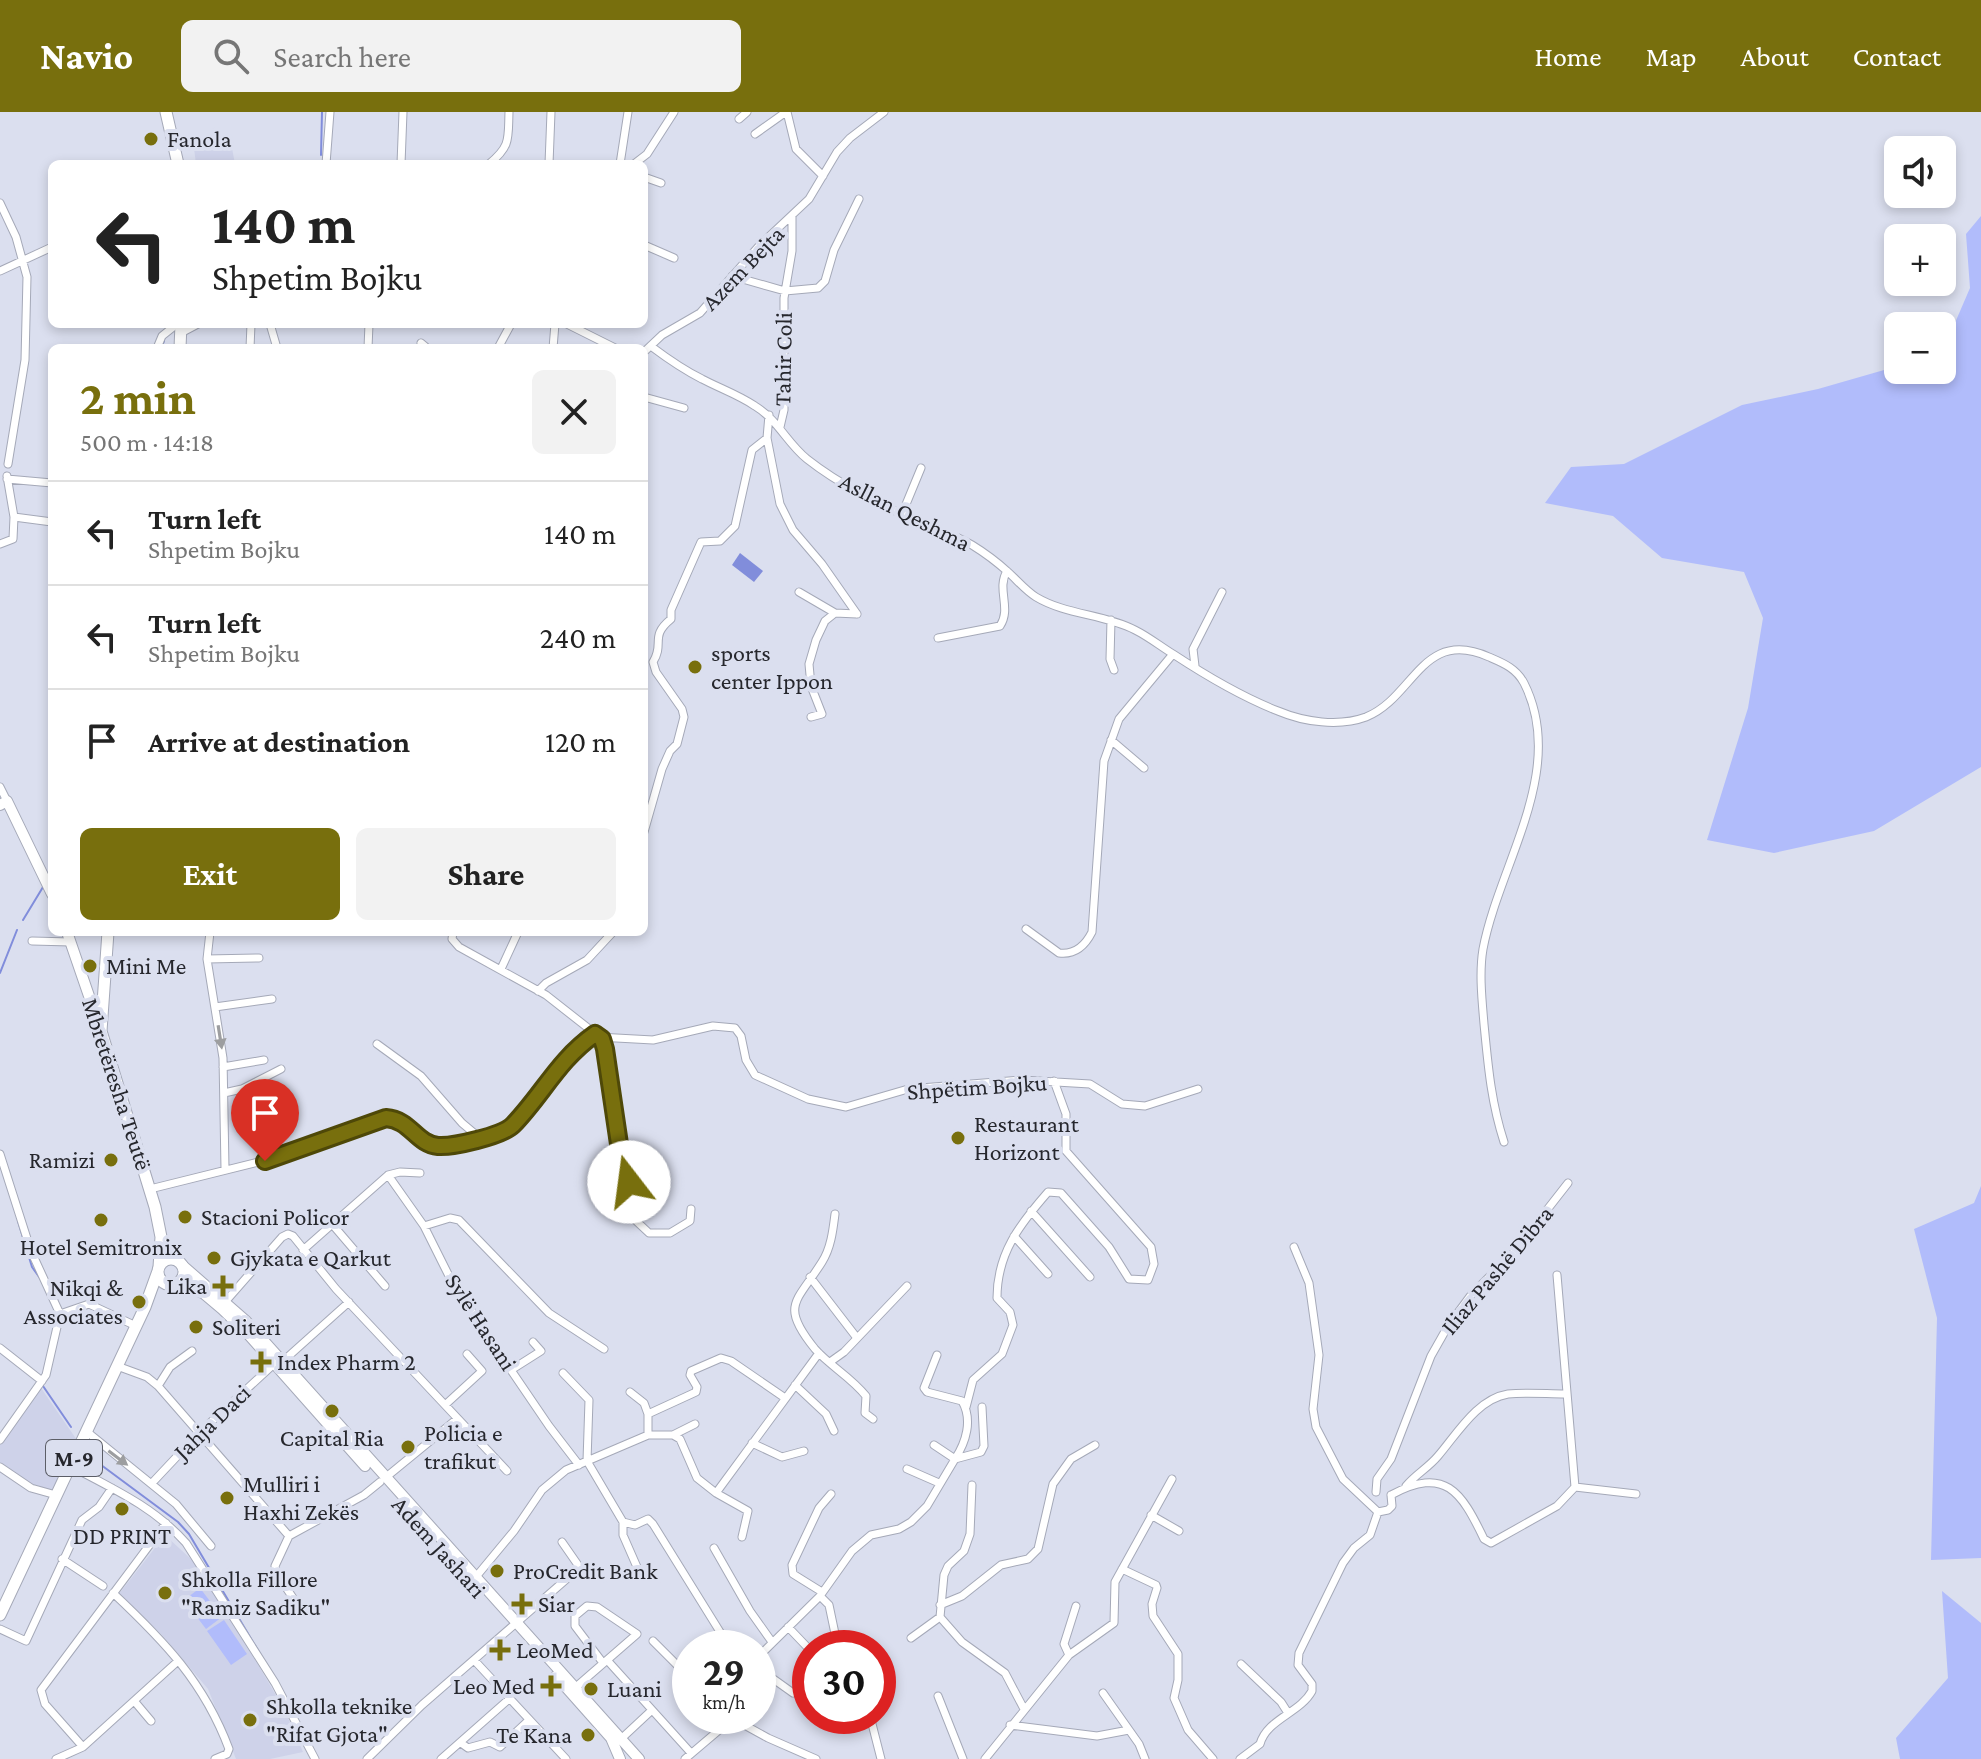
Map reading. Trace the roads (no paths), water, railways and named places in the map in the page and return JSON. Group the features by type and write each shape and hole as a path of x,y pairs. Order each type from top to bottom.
{"main road":[{"path":"166,112 177,160"},
{"path":"4,803 48,886"},
{"name":"M-9","path":"101,1031 108,936"},
{"name":"Mbretëresha Teutë","path":"69,937 150,1189 161,1237 158,1269"},
{"path":"88,993 97,991 103,984"},
{"name":"Mbretëresha Teutë","path":"161,1237 178,1262"},
{"path":"163,1261 178,1262 184,1276 171,1284 160,1279 158,1269 163,1261"},
{"name":"Adem Jashari","path":"178,1262 225,1302 514,1626 611,1738 620,1759"},
{"name":"M-9","path":"0,1615 136,1326 158,1269"},
{"name":"M-9","path":"147,1301 171,1284"},
{"name":"Adem Jashari","path":"171,1284 203,1293 278,1363"},
{"name":"Adem Jashari","path":"382,1480 475,1578 514,1626 576,1687 639,1759"}],"street":[{"path":"326,160 330,112"},
{"path":"401,160 403,112"},
{"path":"494,160 508,143 509,112"},
{"path":"549,160 551,112"},
{"path":"621,160 628,112"},
{"path":"639,160 647,154 674,112"},
{"path":"739,119 747,112"},
{"path":"755,134 786,112 796,149 823,176"},
{"name":"Azem Bejta","path":"648,349 662,335 700,313 759,246 809,199 837,152 884,112"},
{"path":"648,178 661,183"},
{"name":"Tahir Coli","path":"732,276 785,291 818,288 825,281 834,250 859,199"},
{"path":"0,203 3,218 24,261 27,277 26,342 8,464"},
{"name":"Tahir Coli","path":"780,427 784,410 785,291 792,251 792,217"},
{"path":"648,247 674,258"},
{"path":"0,271 48,249"},
{"path":"575,328 607,344"},
{"path":"159,344 162,336 179,337"},
{"name":"Asllan Qeshma","path":"648,349 752,403 769,415 805,457 859,493 971,544 1035,596 1066,610 1132,628 1279,712 1325,722 1366,717 1382,710 1416,671 1448,650 1464,650 1494,659 1519,674 1525,684 1539,742 1536,773 1482,954 1483,1013 1491,1097 1504,1142"},
{"path":"648,398 684,408"},
{"path":"769,415 767,438 780,504 793,530 822,564 857,614 835,613 799,592"},
{"path":"648,818 662,769 670,751 677,744 684,724 682,709 656,672 653,662 658,653 657,635 671,619 671,610 701,542 720,541 735,526 752,450 767,438"},
{"path":"902,514 921,468"},
{"path":"0,544 13,539 14,517 7,478 48,483"},
{"path":"14,517 48,521"},
{"path":"938,638 1000,626 1006,615 1002,582 1007,571"},
{"path":"1195,666 1193,649 1222,592"},
{"path":"811,717 822,714 811,686 809,664 825,621 835,613"},
{"path":"1111,620 1110,659 1114,670"},
{"path":"1026,929 1051,950 1066,954 1081,948 1092,932 1104,761 1119,719 1173,654"},
{"path":"1111,740 1144,768"},
{"path":"0,787 4,803"},
{"path":"210,936 207,959 223,1067 225,1169"},
{"path":"452,936 459,947 538,991 602,1039 633,1218 649,1233 670,1233 690,1221 691,1209"},
{"path":"501,969 516,936"},
{"path":"538,991 546,983 587,960 611,936"},
{"path":"32,941 69,937"},
{"path":"207,959 259,958"},
{"path":"215,1007 272,999"},
{"name":"Shpëtim Bojku","path":"597,1036 653,1040 713,1026 735,1028 741,1036 746,1060 755,1075 808,1099 846,1107 908,1089 1022,1080 1090,1084 1122,1104 1145,1106 1198,1089"},
{"path":"150,1189 279,1157 386,1118 402,1121 430,1145 456,1146 481,1139 512,1126 569,1054 597,1036"},
{"path":"377,1044 421,1076 462,1123 481,1139"},
{"path":"223,1067 264,1060"},
{"path":"224,1093 242,1089 281,1069"},
{"path":"776,1638 821,1594 852,1551 871,1535 899,1529 911,1522 927,1506 965,1442 966,1407 973,1380 1002,1354 1013,1325 1010,1312 997,1298 997,1275 1018,1226 1048,1192 1061,1193 1109,1247 1129,1279 1148,1280 1154,1264 1151,1247 1066,1151 1066,1114 1054,1081"},
{"path":"0,1154 31,1251 60,1314 46,1375 0,1440"},
{"path":"303,1250 388,1175 420,1173"},
{"name":"Sylë Hasani","path":"388,1175 424,1226 449,1276 511,1370 549,1426 583,1463 623,1522 623,1535 637,1567"},
{"name":"Iliaz Pashë Dibra","path":"1370,1503 1376,1492 1377,1479 1391,1459 1431,1356 1448,1326 1471,1295 1514,1252 1568,1183"},
{"path":"1031,1211 1090,1277"},
{"path":"835,1214 828,1251 796,1301 795,1318 799,1329 819,1353 855,1382 866,1396 865,1413 873,1419"},
{"path":"424,1226 450,1218 459,1220 549,1313 604,1349"},
{"path":"332,1224 385,1286"},
{"path":"225,1302 282,1237 288,1234 293,1236 349,1302 507,1471"},
{"path":"1014,1236 1048,1274"},
{"path":"1294,1247 1304,1264 1309,1283 1319,1355 1313,1409 1316,1427 1343,1479 1378,1512"},
{"path":"1391,1495 1424,1481 1445,1485 1457,1492 1484,1539 1491,1543 1557,1506 1575,1487 1557,1275"},
{"path":"810,1277 857,1338"},
{"path":"830,1362 907,1286"},
{"name":"Jahja Daci","path":"152,1483 199,1433 349,1302"},
{"path":"60,1314 89,1304 136,1326"},
{"path":"511,1370 541,1351 533,1342"},
{"path":"0,1348 42,1381"},
{"path":"158,1386 170,1367 192,1351"},
{"path":"716,1493 819,1353"},
{"path":"445,1405 482,1371 467,1354"},
{"path":"937,1355 924,1388 927,1392 962,1401 966,1407"},
{"path":"648,1414 696,1392 691,1371 721,1358 726,1358 785,1398"},
{"path":"117,1366 147,1377 158,1386 289,1536"},
{"path":"563,1373 589,1400 583,1463"},
{"path":"795,1385 826,1414 834,1431"},
{"path":"630,1392 644,1403 648,1414 648,1435"},
{"path":"1405,1488 1415,1475 1427,1469 1462,1426 1489,1401 1507,1394 1565,1394"},
{"path":"955,1459 983,1450 982,1407"},
{"path":"295,1601 275,1566 289,1536 364,1495 457,1419"},
{"path":"475,1578 514,1531 542,1490 566,1470 648,1435 673,1435 695,1424"},
{"path":"86,1431 152,1483 194,1522 211,1546"},
{"path":"673,1435 680,1439 697,1478 748,1511 742,1537"},
{"path":"752,1443 782,1457 804,1451"},
{"path":"934,1445 955,1459"},
{"path":"940,1605 962,1596 1001,1565 1028,1559 1038,1549 1053,1484 1071,1459 1095,1445"},
{"path":"0,1467 31,1488 56,1495"},
{"path":"69,1468 112,1488 166,1523 186,1543 248,1639 291,1711 315,1759"},
{"path":"907,1469 939,1483"},
{"path":"985,1759 1069,1655 1114,1623 1115,1582 1172,1479"},
{"path":"972,1485 970,1534 964,1551 946,1570 940,1617 962,1642 1005,1673 1024,1709"},
{"path":"1575,1487 1636,1494"},
{"path":"0,1629 26,1641 82,1520 99,1507 112,1488"},
{"path":"1376,1492 1384,1490 1391,1495 1392,1506 1378,1512"},
{"path":"831,1494 819,1508 805,1535 792,1571 821,1594 829,1605 834,1630"},
{"path":"1240,1759 1260,1744 1261,1738 1300,1706 1312,1691 1312,1684 1298,1665 1299,1653 1343,1563 1354,1548 1370,1535 1378,1512"},
{"path":"1151,1515 1179,1531"},
{"path":"623,1522 635,1525 648,1519 719,1630"},
{"path":"83,1747 45,1704 41,1690 166,1523"},
{"path":"367,1759 404,1721 578,1569 562,1542"},
{"path":"714,1548 763,1630"},
{"path":"62,1559 103,1586"},
{"path":"1122,1569 1156,1585 1153,1616 1178,1654 1174,1698 1188,1730 1213,1759"},
{"path":"113,1593 196,1681 221,1727 229,1749 227,1754 215,1759"},
{"path":"576,1687 605,1662 637,1634 597,1607 587,1606 575,1616 575,1626 605,1662 652,1710 688,1756 712,1734"},
{"path":"1069,1655 1064,1644 1076,1606"},
{"path":"911,1638 940,1617"},
{"path":"788,1627 792,1631"},
{"path":"653,1641 672,1660"},
{"path":"474,1660 566,1759"},
{"path":"56,1759 83,1747 178,1661"},
{"path":"1241,1664 1281,1702 1288,1713"},
{"path":"1103,1693 1145,1759"},
{"path":"938,1696 963,1759"},
{"path":"441,1759 509,1699"},
{"path":"135,1702 151,1721"},
{"path":"622,1738 652,1710"},
{"path":"461,1743 468,1748 490,1742 500,1747 529,1720"},
{"path":"1010,1725 1097,1736 1129,1730"},
{"path":"764,1734 816,1759"},
{"path":"875,1734 881,1759"}],"waterway":[{"path":"321,155 322,112"},
{"path":"23,920 43,887"},
{"path":"0,973 17,930"},
{"path":"18,1221 32,1267 42,1281"},
{"path":"43,1386 71,1427"},
{"path":"89,1456 178,1522 189,1534 295,1713"}],"place":[{"name":"Fanola","path":"151,139"},
{"name":"sports center Ippon","path":"695,667"},
{"name":"Mini Me","path":"90,966"},
{"name":"Restaurant Horizont","path":"958,1138"},
{"name":"Ramizi","path":"111,1160"},
{"name":"Stacioni Policor","path":"185,1217"},
{"name":"Hotel Semitronix","path":"101,1220"},
{"name":"Gjykata e Qarkut","path":"214,1258"},
{"name":"Lika","path":"223,1286"},
{"name":"Nikqi & Associates","path":"139,1302"},
{"name":"Soliteri","path":"196,1327"},
{"name":"Index Pharm 2","path":"261,1362"},
{"name":"Capital Ria","path":"332,1411"},
{"name":"Policia e trafikut","path":"408,1447"},
{"name":"Mulliri i Haxhi Zekës","path":"227,1498"},
{"name":"DD PRINT","path":"122,1509"},
{"name":"ProCredit Bank","path":"497,1571"},
{"name":"Shkolla Fillore \"Ramiz Sadiku\"","path":"165,1593"},
{"name":"Siar","path":"522,1604"},
{"name":"LeoMed","path":"500,1650"},
{"name":"Leo Med","path":"551,1686"},
{"name":"Luani","path":"591,1689"},
{"name":"Shkolla teknike \"Rifat Gjota\"","path":"250,1720"},
{"name":"Te Kana","path":"588,1735"}]}
